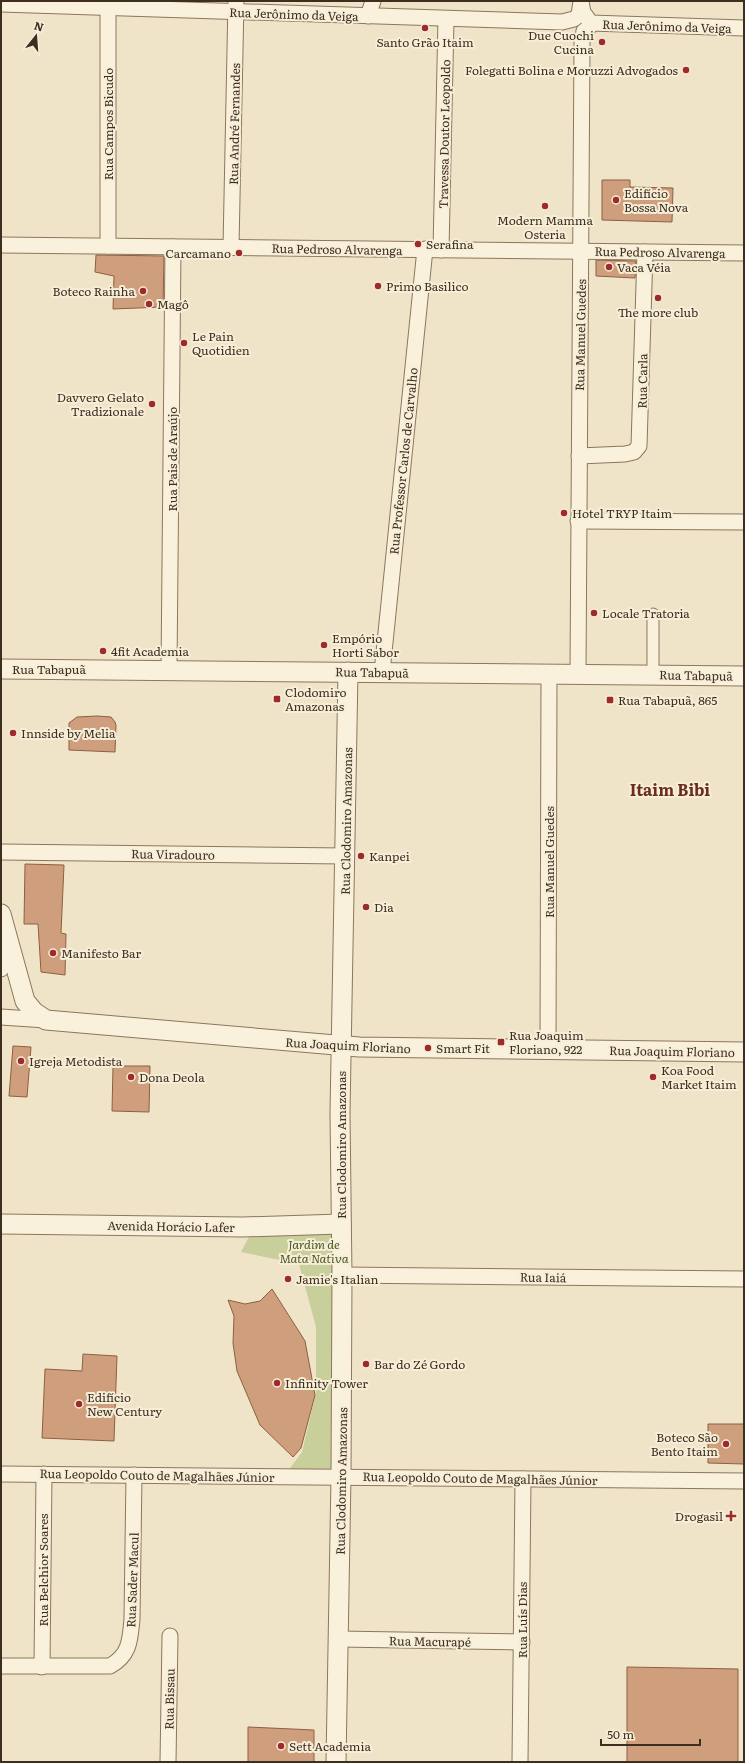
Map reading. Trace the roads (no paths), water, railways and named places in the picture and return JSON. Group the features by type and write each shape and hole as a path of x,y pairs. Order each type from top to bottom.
{"street":[{"path":"368,16 373,1"},
{"name":"Rua Jerônimo da Veiga","path":"1,4 236,7 368,16 562,22 583,14 744,28"},
{"name":"Rua Campos Bicudo","path":"108,5 108,246"},
{"name":"Rua André Fernandes","path":"231,247 236,7"},
{"name":"Rua Manuel Guedes","path":"578,674 583,14"},
{"name":"Travessa Doutor Leopoldo","path":"441,250 446,19"},
{"name":"Rua Pedroso Alvarenga","path":"1,245 744,253"},
{"name":"Rua Pais de Araújo","path":"169,670 173,247"},
{"name":"Rua Professor Carlos de Carvalho","path":"382,672 424,249"},
{"name":"Rua Carla","path":"579,456 626,454 634,452 639,446 644,252"},
{"path":"578,521 744,522"},
{"path":"653,614 653,675"},
{"name":"Rua Tabapuã","path":"1,669 744,676"},
{"name":"Rua Clodomiro Amazonas","path":"336,1762 341,1477 342,1275 340,1113 346,856 348,672"},
{"name":"Rua Manuel Guedes","path":"548,1049 549,674"},
{"name":"Rua Viradouro","path":"1,852 346,856"},
{"path":"1,915 1,969"},
{"path":"1,915 25,1001 34,1012 46,1020"},
{"name":"Rua Joaquim Floriano","path":"1,1017 342,1046 744,1052"},
{"name":"Avenida Horácio Lafer","path":"1,1224 243,1227 341,1224"},
{"name":"Rua Iaiá","path":"342,1275 744,1279"},
{"name":"Rua Leopoldo Couto de Magalhães Júnior","path":"1,1474 744,1481"},
{"name":"Rua Belchior Soares","path":"42,1666 44,1474"},
{"name":"Rua Sader Macul","path":"3,1666 110,1666 119,1661 126,1651 130,1641 132,1619 134,1475"},
{"name":"Rua Luís Dias","path":"520,1762 523,1479"},
{"name":"Rua Bissau","path":"168,1762 170,1636"},
{"name":"Rua Macurapé","path":"338,1639 522,1642"}],"place":[{"name":"Santo Grão Itaim","path":"425,28"},
{"name":"Due Cuochi Cucina","path":"602,42"},
{"name":"Folegatti Bolina e Moruzzi Advogados","path":"686,70"},
{"name":"Edifício Bossa Nova","path":"616,200"},
{"name":"Modern Mamma Osteria","path":"545,206"},
{"name":"Serafina","path":"418,244"},
{"name":"Carcamano","path":"239,253"},
{"name":"Vaca Véia","path":"609,267"},
{"name":"Primo Basilico","path":"378,286"},
{"name":"Boteco Rainha","path":"143,291"},
{"name":"The more club","path":"658,298"},
{"name":"Magô","path":"149,304"},
{"name":"Le Pain Quotidien","path":"184,343"},
{"name":"Davvero Gelato Tradizionale","path":"152,404"},
{"name":"Hotel TRYP Itaim","path":"564,513"},
{"name":"Locale Tratoria","path":"594,613"},
{"name":"Empório Horti Sabor","path":"324,645"},
{"name":"4fit Academia","path":"103,651"},
{"name":"Clodomiro Amazonas","path":"277,699"},
{"name":"Rua Tabapuã, 865","path":"610,700"},
{"name":"Innside by Melia","path":"13,733"},
{"name":"Kanpei","path":"361,856"},
{"name":"Dia","path":"366,907"},
{"name":"Manifesto Bar","path":"53,953"},
{"name":"Rua Joaquim Floriano, 922","path":"501,1042"},
{"name":"Smart Fit","path":"428,1048"},
{"name":"Igreja Metodista","path":"21,1061"},
{"name":"Dona Deola","path":"131,1077"},
{"name":"Koa Food Market Itaim","path":"653,1077"},
{"name":"Jamie's Italian","path":"288,1279"},
{"name":"Bar do Zé Gordo","path":"366,1364"},
{"name":"Infinity Tower","path":"277,1383"},
{"name":"Edifício New Century","path":"79,1404"},
{"name":"Boteco São Bento Itaim","path":"726,1444"},
{"name":"Drogasil","path":"731,1516"},
{"name":"Sett Academia","path":"281,1746"}],"district":[{"name":"Itaim Bibi","path":"670,789"}],"park label":[{"name":"Jardim de Mata Nativa","path":"314,1251"}]}
